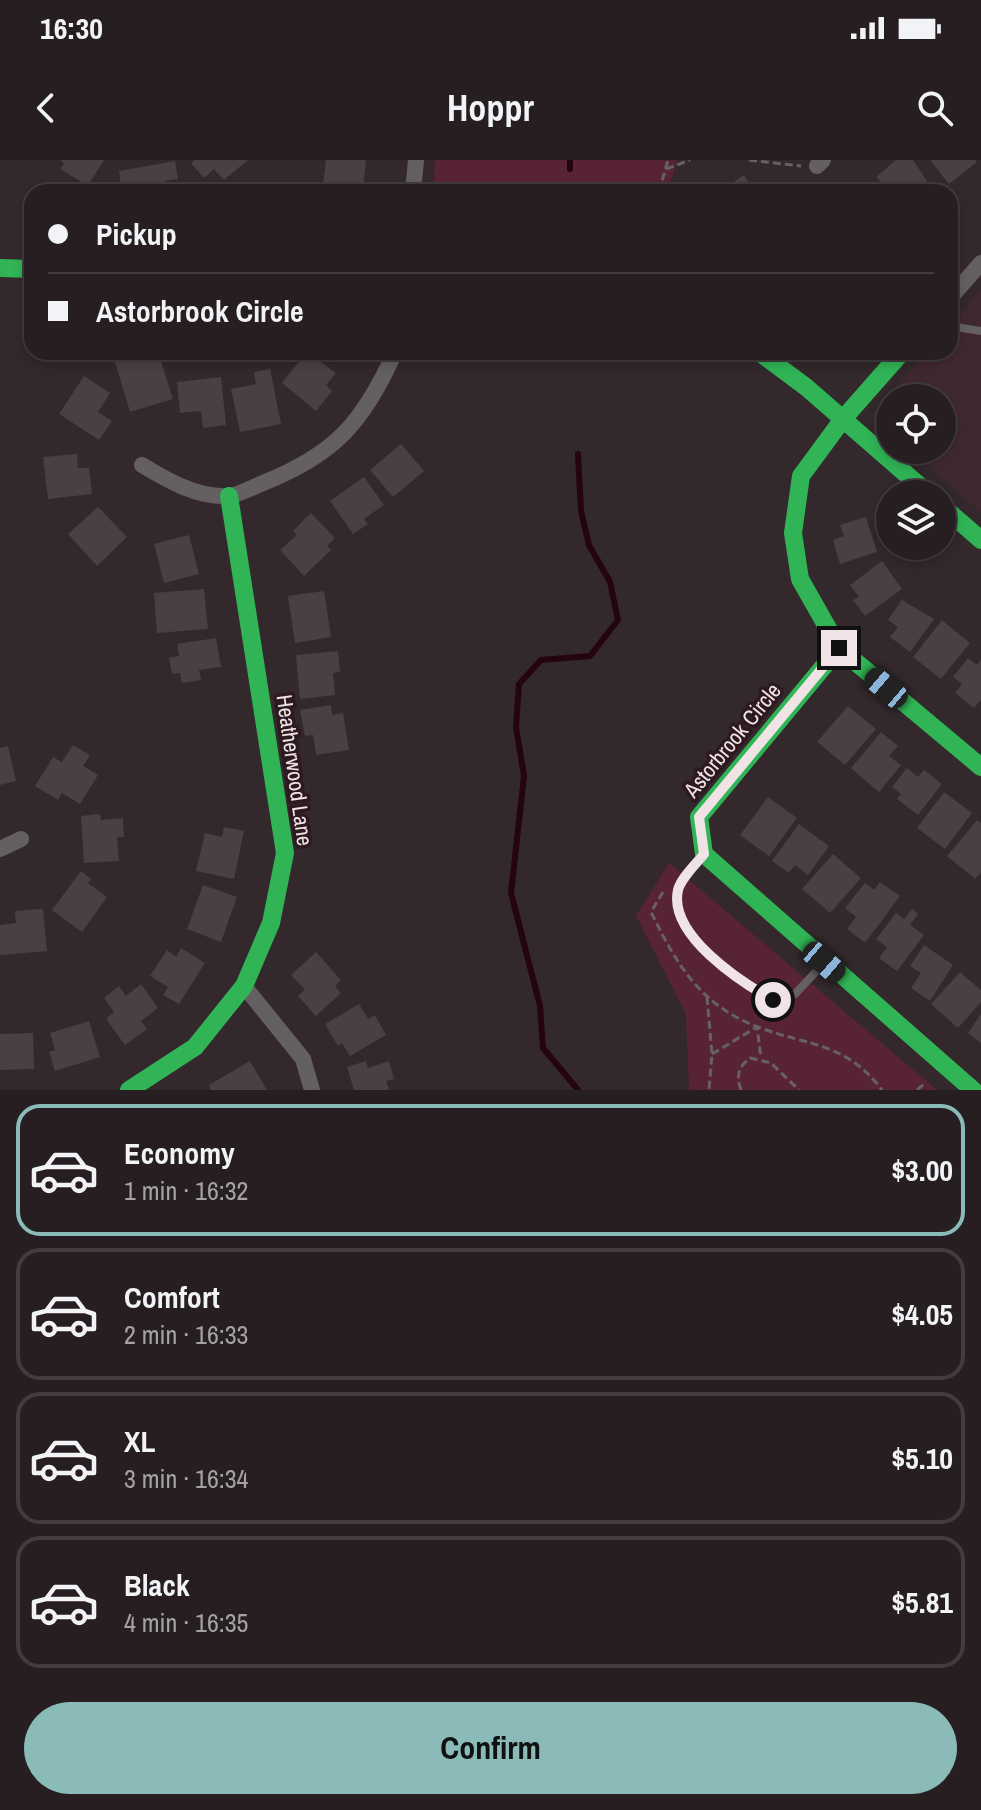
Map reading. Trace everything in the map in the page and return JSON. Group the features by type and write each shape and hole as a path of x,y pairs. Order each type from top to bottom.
{"street":[{"path":"414,184 416,160"},
{"path":"958,289 981,263"},
{"path":"0,268 24,269"},
{"path":"142,465 178,486 229,496 299,469 338,442 374,398 391,360"},
{"path":"769,360 913,480"},
{"path":"895,360 843,419 801,476 793,533 800,579 839,648 981,767"},
{"name":"Heatherwood Lane","path":"129,1090 195,1047 244,986 271,923 285,853 229,496"},
{"path":"956,518 981,540"},
{"name":"Astorbrook Circle","path":"704,854 699,817 839,648"},
{"path":"0,849 21,839"},
{"path":"704,854 973,1090"},
{"path":"244,986 303,1059 312,1090"}],"lane":[{"path":"958,327 981,331"},
{"path":"704,854 678,888 678,908 697,942 735,978 773,1000 795,994 824,962"}],"path":[{"path":"661,184 668,160"},
{"path":"666,169 690,160"},
{"path":"749,160 820,163"},
{"path":"707,997 712,1054 709,1090"},
{"path":"712,1054 757,1027 761,1059"},
{"path":"741,1090 737,1077 741,1065 750,1058 761,1059 788,1077 799,1090"},
{"path":"917,1090 924,1084"}],"shaded area":[{"path":"435,160 677,160 670,184 434,184"},
{"path":"981,291 981,512 956,490 956,480 945,480 927,464 956,464 956,384 899,384 920,360 958,360 958,317"},
{"path":"669,863 937,1090 689,1090 686,1014 636,916"}],"building":[{"path":"60,160 104,160 89,184 60,169 64,163"},
{"path":"195,160 248,160 224,180 214,169 204,178 191,163"},
{"path":"326,160 366,160 363,184 323,184"},
{"path":"896,160 913,160 927,181 923,184 883,184 876,177"},
{"path":"930,160 976,160 977,162 949,184"},
{"path":"175,161 178,179 165,181 166,184 121,184 119,171"},
{"path":"744,175 750,184 731,184"},
{"path":"161,360 173,399 130,412 115,362"},
{"path":"301,360 318,360 336,373 326,385 332,391 316,411 282,383"},
{"path":"270,369 281,424 240,432 231,389 256,384 254,372"},
{"path":"84,376 110,393 98,412 112,421 99,440 59,414"},
{"path":"221,377 226,425 203,428 201,411 180,413 177,382"},
{"path":"401,444 424,471 393,497 370,470"},
{"path":"77,454 78,468 89,468 92,494 48,499 43,457"},
{"path":"364,477 384,505 364,519 368,524 353,534 330,501"},
{"path":"98,507 127,537 97,566 68,534"},
{"path":"311,513 335,538 327,546 331,550 304,576 280,550 297,535 293,531"},
{"path":"866,517 876,552 840,564 833,540 844,536 840,525"},
{"path":"189,535 199,574 164,583 154,544"},
{"path":"882,561 902,589 865,616 853,600 859,597 850,585"},
{"path":"204,589 208,629 157,633 154,593"},
{"path":"324,591 331,637 295,643 288,596"},
{"path":"902,600 934,619 910,652 890,637 898,627 888,620"},
{"path":"942,620 970,643 941,679 913,657"},
{"path":"216,638 221,667 199,670 201,680 182,683 180,673 172,674 169,658 179,656 177,644"},
{"path":"338,651 340,672 333,673 335,695 300,699 296,655"},
{"path":"968,658 977,665 981,660 981,700 974,708 955,693 962,684 953,677"},
{"path":"331,705 332,715 343,713 349,750 316,755 313,735 305,736 300,710"},
{"path":"848,706 876,729 845,765 817,742"},
{"path":"881,732 898,746 889,756 901,765 879,792 851,768"},
{"path":"73,745 90,755 83,766 98,775 80,804 62,793 58,800 35,786 53,757 62,762"},
{"path":"8,746 16,781 0,785 0,748"},
{"path":"907,768 918,777 924,770 942,784 918,815 897,799 901,794 892,787"},
{"path":"944,792 972,813 945,849 917,828"},
{"path":"768,797 797,818 769,856 740,835"},
{"path":"100,814 101,820 123,818 124,837 117,837 119,861 84,863 81,816"},
{"path":"977,820 981,823 981,872 975,879 947,856"},
{"path":"799,824 829,846 808,875 795,865 789,873 772,861"},
{"path":"224,827 244,831 234,879 196,871 205,833 222,837"},
{"path":"833,854 861,878 830,913 802,889"},
{"path":"81,871 91,879 88,883 107,897 82,932 52,910"},
{"path":"880,882 900,896 865,943 847,929 856,917 845,908 865,883 874,890"},
{"path":"203,885 237,897 221,942 187,929"},
{"path":"43,909 47,951 0,955 0,925 16,923 15,911"},
{"path":"912,909 918,914 910,925 924,935 897,971 879,958 887,947 876,939 896,913 904,919"},
{"path":"924,945 953,965 930,1001 911,988 921,973 910,966"},
{"path":"181,948 205,963 179,1004 163,995 168,987 150,976 167,950 176,957"},
{"path":"316,952 341,980 335,986 341,993 316,1016 298,996 305,990 291,975"},
{"path":"960,972 981,990 981,1002 958,1028 931,1004"},
{"path":"141,984 158,1008 141,1021 147,1029 125,1045 106,1019 114,1012 104,998 119,986 126,996"},
{"path":"359,1004 368,1019 375,1015 386,1035 350,1056 342,1043 338,1046 325,1024"},
{"path":"981,1014 981,1043 968,1033"},
{"path":"89,1021 100,1057 55,1071 49,1052 55,1050 50,1033"},
{"path":"33,1033 34,1069 0,1070 0,1034"},
{"path":"250,1061 267,1090 211,1090 209,1085"},
{"path":"366,1061 368,1068 389,1061 394,1079 386,1081 389,1090 354,1090 347,1067"}],"waterway":[{"path":"570,160 570,169"},
{"path":"578,454 581,511 589,545 610,582 618,620 590,656 541,660 519,684 516,727 524,776 511,893 540,1006 543,1048 578,1090"}],"traffic: fast":[{"path":"0,268 24,269"},
{"path":"770,360 806,387 913,480"},
{"path":"895,360 843,419 801,476 793,533 800,579 839,648 981,767"},
{"path":"129,1090 195,1047 244,986 271,923 285,853 229,496"},
{"path":"956,518 981,540"},
{"path":"839,648 699,817 704,854 973,1090"}],"route":[{"path":"773,1000 735,978 697,942 678,908 678,888 704,854 699,817 839,648"}]}
